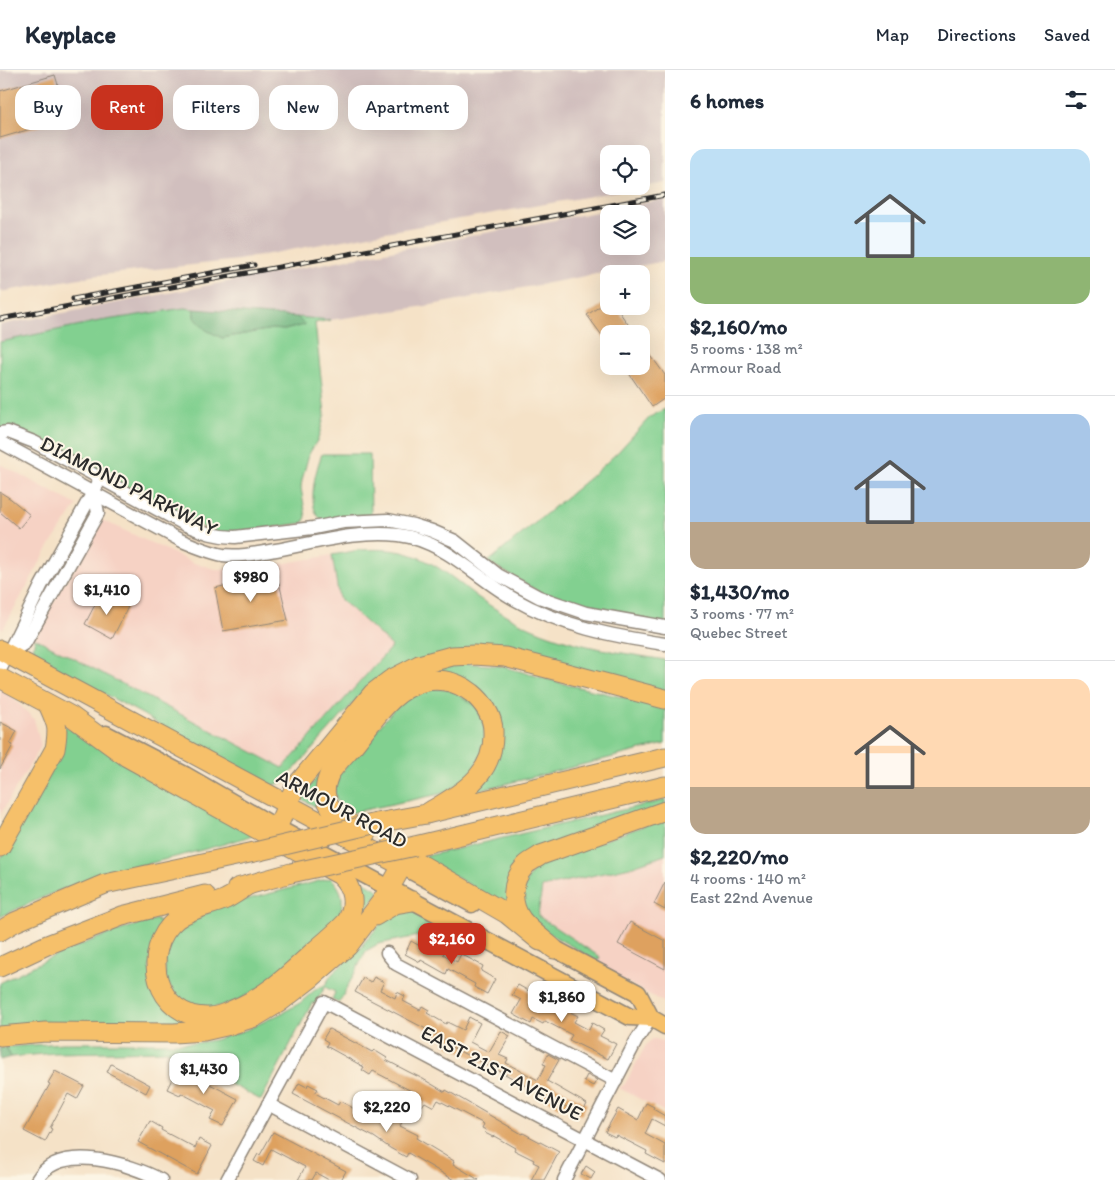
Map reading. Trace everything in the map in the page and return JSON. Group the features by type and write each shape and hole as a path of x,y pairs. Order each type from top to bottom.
{"highway":[{"path":"277,828 295,787 373,693 390,680 419,665 452,656 505,657 665,699"},
{"name":"ARMOUR ROAD","path":"3,658 402,866"},
{"path":"0,678 71,716 127,758 340,875 345,880 351,891 353,903 352,910 342,925 261,997 216,1016 201,1017 184,1011 170,1001 160,988 155,965 160,941 176,920 192,909 226,899 248,885"},
{"path":"426,814 475,782 492,752 493,729 487,710 464,687 447,681 426,681 416,684 394,698 330,773 325,787 326,799 334,813 340,818 507,914 547,945"},
{"path":"0,847 55,749 58,732 57,723 48,704"},
{"path":"0,931 15,922 105,884 377,823 426,814 665,757"},
{"path":"0,967 47,945 122,916 291,873 415,846 665,786"},
{"path":"547,945 529,927 517,911 514,901 515,882 525,865 541,855 665,811"},
{"path":"0,1036 46,1032 174,1033 204,1031 255,1017 280,1002 348,946 390,888 402,866"},
{"path":"369,919 390,906 413,901"}],"main road":[{"path":"71,716 185,775 277,828 630,1017 658,1022"},
{"name":"ARMOUR ROAD","path":"402,866 638,993 658,1022"}],"street":[{"name":"DIAMOND PARKWAY","path":"0,433 8,432 34,442 186,525 208,534 224,537 360,521 388,520 413,525 432,531 455,542 498,575 539,597 586,613 665,627"},
{"name":"DIAMOND PARKWAY","path":"0,442 196,547 223,554 249,555 367,535 401,535 423,542 444,552 505,594 549,616 604,634 665,644"},
{"path":"3,658 100,478"},
{"path":"387,953 396,964 616,1081"},
{"name":"EAST 21ST AVENUE","path":"268,1104 324,1002 660,1180"},
{"path":"564,1180 636,1041 658,1022"},
{"path":"227,1180 268,1104 410,1180"},
{"path":"38,1180 46,1169 60,1161 75,1158 123,1164 149,1173 161,1180"}],"shaded area":[{"path":"0,70 665,70 665,183 650,186 650,145 600,145 600,194 238,260 91,276 0,292"},
{"path":"665,199 665,261 644,265 600,265 600,273 426,306 330,320 184,308 100,321 0,342 0,325 600,211 600,255 650,255 650,205 633,205"},
{"path":"0,464 77,505 48,548 3,629 0,627"},
{"path":"102,520 194,563 215,569 245,570 332,555 339,598 392,646 283,768 35,638 60,590 76,567"},
{"path":"0,686 34,719 41,746 0,815"},
{"path":"665,855 665,1003 596,966 600,957 538,916 542,887 630,867"},
{"path":"652,1039 665,1043 665,1112 619,1088 625,1084 646,1045"}],"green space":[{"path":"184,308 194,309 194,317 222,338 272,329 284,330 304,325 297,317 330,320 315,323 325,414 318,439 309,454 302,480 301,488 306,517 303,523 219,535 0,428 0,342 100,321"},
{"path":"194,309 297,317 305,325 284,330 272,329 222,338 206,330 194,317"},
{"path":"665,409 665,625 555,601 488,562 593,475 618,452 650,417"},
{"path":"322,454 370,454 371,515 324,521 318,516 314,508 313,489"},
{"path":"381,549 397,551 423,559 442,570 494,608 542,632 576,643 665,660 665,695 493,649 365,690 283,782 271,786 187,742 142,714 41,660 33,650 35,638 283,768 392,646 339,598 332,555 360,550"},
{"path":"463,663 501,666 565,684 665,707 665,744 477,791 499,738 447,676 425,669"},
{"path":"428,688 452,690 476,707 484,723 485,748 470,775 448,791 440,794 345,814 336,797 334,788 336,778 399,703"},
{"path":"65,726 257,834 73,885 0,917 0,860 60,749"},
{"path":"320,774 322,807 318,808 300,798"},
{"path":"665,800 665,806 536,851 510,909 422,857"},
{"path":"665,818 665,855 630,867 542,887 538,916 600,957 596,964 581,952 535,923 525,907 523,891 529,876 542,863"},
{"path":"349,873 380,891 358,920"},
{"path":"331,878 341,894 340,912 342,914 334,924 265,985 237,1001 209,1009 198,1007 179,999 165,979 165,945 181,926 221,906"},
{"path":"407,907 434,920 465,940 461,947 437,938 418,936 378,944 366,951 339,1003 332,1000 335,992 325,987 315,1004 312,1003 261,1100 167,1051 55,1053 11,1057 6,1047 63,1043 196,1043 214,1040 246,1030 300,1003 316,989 325,985 332,974 364,945 388,915"},
{"path":"157,919 158,922 161,922 162,926 149,969 204,1024 0,1030 0,983 77,946"},
{"path":"6,1047 11,1057 0,1060 0,1048"}],"building":[{"path":"55,75 58,85 21,85"},
{"path":"15,87 15,130 27,130 0,138 0,91"},
{"path":"600,306 600,315 621,315 629,325 600,325 600,333 587,315"},
{"path":"650,354 665,375 665,398 652,407 630,375 650,375"},
{"path":"0,492 30,515 19,528 0,512"},
{"path":"277,574 288,620 223,631 215,588"},
{"path":"101,593 128,607 112,639 85,624"},
{"path":"0,722 17,731 10,744 13,745 0,769"},
{"path":"665,882 665,910 654,904"},
{"path":"630,922 665,941 665,969 618,944"},
{"path":"411,941 427,950 431,942 446,950 443,954 457,962 461,954 483,966 481,971 495,979 487,994 474,987 475,984 448,969 446,974 421,960 420,962 405,954"},
{"path":"374,977 384,982 380,990 395,998 397,992 405,996 403,1001 420,1010 422,1006 429,1010 427,1013 446,1024 447,1022 463,1030 469,1017 480,1023 470,1042 489,1052 501,1031 510,1036 499,1055 508,1059 506,1063 538,1080 546,1065 543,1064 548,1054 559,1060 547,1081 587,1104 581,1115 561,1104 559,1107 505,1074 445,1044 447,1041 426,1029 355,992 363,978 371,982"},
{"path":"518,985 534,994 532,999 553,1011 556,1005 578,1016 574,1022 589,1030 592,1023 604,1030 600,1036 616,1044 608,1059 569,1040 572,1035 545,1021 543,1024 533,1019 531,1024 513,1014 521,1000 512,995"},
{"path":"329,1029 372,1052 374,1050 387,1058 386,1060 445,1092 446,1090 522,1134 559,1152 544,1180 531,1180 539,1165 533,1162 534,1160 514,1150 515,1148 485,1133 486,1130 482,1128 484,1124 438,1100 434,1107 425,1102 422,1106 415,1103 419,1095 373,1071 370,1075 362,1070 364,1067 326,1046 328,1042 323,1039"},
{"path":"111,1064 150,1085 146,1093 107,1072"},
{"path":"178,1067 238,1099 223,1126 210,1120 215,1111 181,1093 180,1095 167,1089"},
{"path":"55,1071 84,1086 77,1099 68,1094 50,1128 52,1129 45,1142 24,1131 50,1084 48,1083"},
{"path":"587,1075 597,1080 593,1086 584,1081"},
{"path":"299,1083 307,1087 308,1084 318,1089 315,1093 338,1105 340,1101 382,1124 386,1117 391,1119 397,1109 406,1114 400,1126 418,1135 416,1138 454,1161 453,1164 479,1180 454,1180 408,1153 406,1157 374,1137 293,1094"},
{"path":"646,1103 665,1116 665,1126 652,1119 645,1134 665,1145 665,1164 646,1154 647,1151 616,1135 615,1137 605,1132 618,1109 638,1120"},
{"path":"150,1121 162,1128 161,1130 195,1148 199,1139 212,1146 197,1174 138,1142"},
{"path":"273,1132 346,1171 341,1180 329,1180 316,1173 312,1180 298,1180 305,1167 271,1149 263,1166 254,1161 258,1154 260,1155"},
{"path":"586,1166 595,1172 591,1179 581,1174"}],"railway":[{"path":"0,319 665,195"},
{"path":"73,299 254,265"}]}
